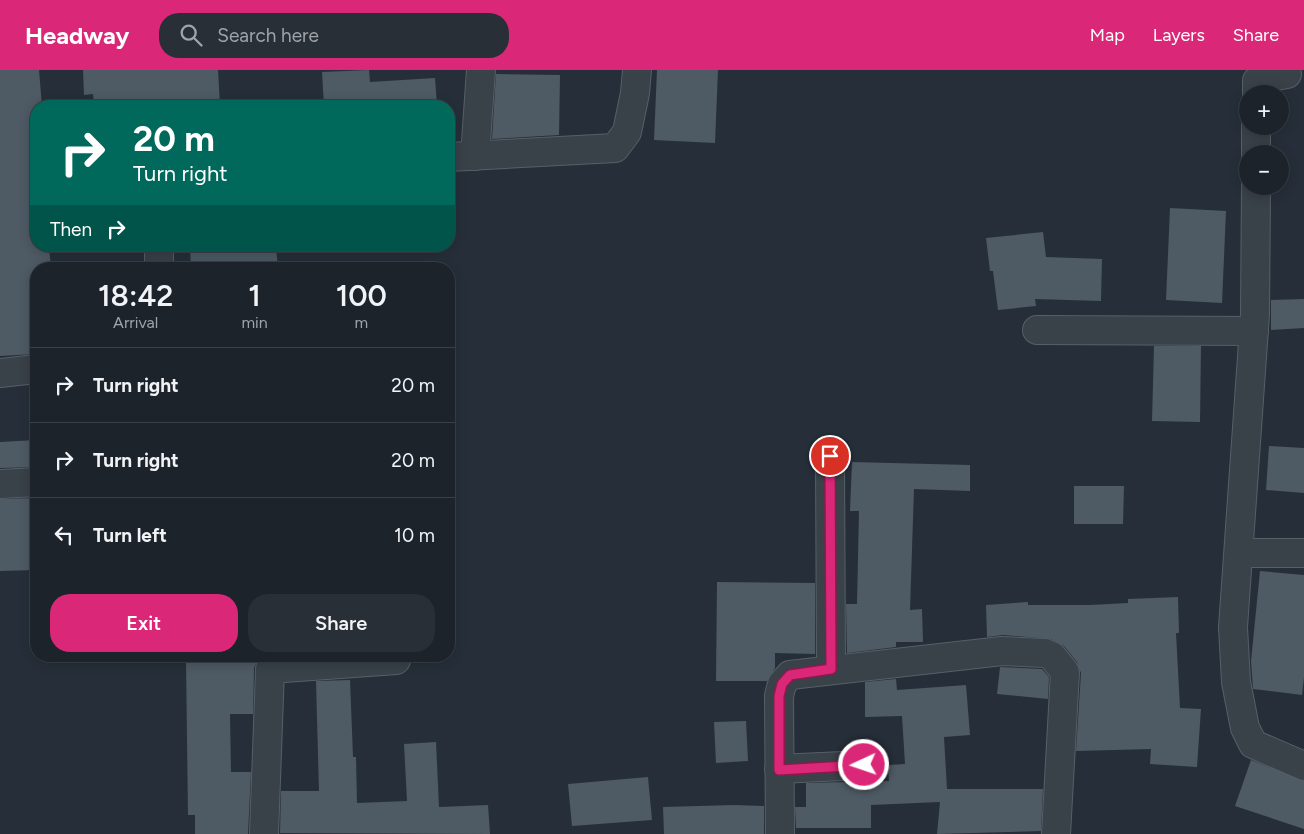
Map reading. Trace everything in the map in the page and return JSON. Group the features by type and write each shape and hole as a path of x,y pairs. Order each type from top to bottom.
{"street":[{"path":"475,156 481,70"},
{"path":"455,157 615,148 627,132 635,93 637,70"},
{"path":"1257,85 1258,81 1264,78 1287,74"},
{"path":"1256,195 1254,331 1233,627 1236,682 1249,739 1259,748 1304,766"},
{"path":"1037,330 1254,331"},
{"path":"0,373 30,370"},
{"path":"830,456 831,669"},
{"path":"0,484 30,482"},
{"path":"1239,553 1304,553"},
{"path":"780,834 779,696 782,684 790,675 1002,650 1045,653 1052,656 1064,672 1056,834"},
{"path":"264,834 270,669 368,662"},
{"path":"779,770 864,765"}],"building":[{"path":"0,70 39,70 42,100 30,100 30,252 50,252 50,262 30,262 30,354 0,356"},
{"path":"83,70 218,70 220,100 94,100 93,94 84,95"},
{"path":"369,70 370,82 435,78 437,100 324,100 322,72"},
{"path":"657,70 718,70 715,143 654,140"},
{"path":"496,74 560,75 559,135 492,139"},
{"path":"1170,208 1226,211 1222,303 1166,300"},
{"path":"1043,232 1046,257 1102,259 1101,301 1035,299 1036,306 998,310 986,238"},
{"path":"190,252 277,252 277,262 191,262"},
{"path":"1304,299 1304,328 1271,330 1271,300"},
{"path":"1154,346 1201,346 1200,422 1152,421"},
{"path":"30,440 30,467 0,468 0,442"},
{"path":"1269,446 1304,448 1304,493 1266,490"},
{"path":"852,462 970,465 970,491 914,489 910,610 922,609 923,642 896,642 896,647 847,653 846,604 857,604 859,511 850,511"},
{"path":"1074,486 1124,486 1123,524 1074,524"},
{"path":"30,498 30,570 0,571 0,499"},
{"path":"1260,571 1304,575 1304,677 1302,695 1253,689 1251,661"},
{"path":"717,582 815,583 815,654 775,653 775,668 767,681 716,681"},
{"path":"1178,597 1179,633 1176,633 1180,708 1201,709 1197,767 1150,764 1151,749 1076,751 1081,673 1077,662 1064,646 1051,639 1003,635 987,637 986,605 1028,602 1028,605 1090,605 1128,603 1128,599"},
{"path":"186,662 257,662 254,668 253,714 230,714 231,772 251,772 248,834 195,834 195,815 188,815"},
{"path":"1000,667 1042,669 1049,677 1048,699 997,694"},
{"path":"896,679 897,690 966,685 970,735 944,737 947,789 1043,789 1041,831 937,834 940,802 871,805 871,828 796,828 795,807 806,807 806,783 889,781 888,765 905,764 902,716 865,717 865,682"},
{"path":"350,680 353,757 356,757 357,803 407,801 404,744 436,742 439,807 488,805 490,834 280,833 281,791 319,791 316,681"},
{"path":"746,721 748,761 716,763 714,722"},
{"path":"1251,760 1304,781 1304,829 1235,806"},
{"path":"648,777 652,820 572,826 568,784"},
{"path":"764,806 764,834 664,834 663,807"}],"route":[{"path":"830,456 831,669 790,675 782,684 779,696 779,770 864,765"}]}
